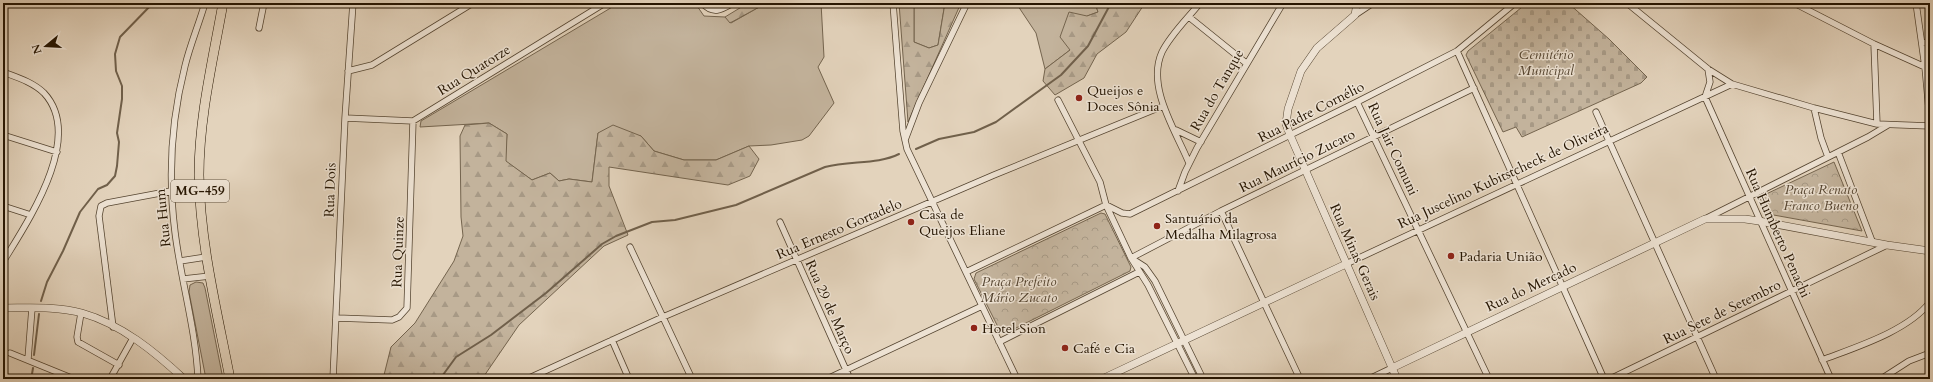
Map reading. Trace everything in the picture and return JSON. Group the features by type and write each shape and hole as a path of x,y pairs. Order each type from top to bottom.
{"main road":[{"name":"MG-459","path":"223,3 206,95 201,136 201,211 206,256 230,379"}],"street":[{"name":"Rua Hum","path":"198,379 171,191 174,121 188,54 205,3"},
{"path":"259,28 264,3"},
{"name":"Rua Dois","path":"333,379 345,118 353,3"},
{"path":"348,71 372,66 473,3"},
{"name":"Rua Quatorze","path":"413,121 605,3"},
{"path":"702,3 707,8 717,11 733,3"},
{"path":"893,3 905,140 932,202 1017,379"},
{"path":"905,140 919,103 967,3"},
{"path":"1189,163 1163,106 1158,78 1160,58 1167,44 1200,3"},
{"name":"Rua do Tanque","path":"1178,191 1189,163 1246,63 1283,3"},
{"path":"1355,15 1357,3"},
{"path":"1355,15 1373,3"},
{"name":"Rua Padre Cornélio","path":"1106,205 1122,213 1130,214 1290,136 1457,51 1515,3"},
{"path":"1627,3 1708,68 1732,84 1814,108 1877,124 1930,126"},
{"path":"1794,3 1874,44 1925,67"},
{"path":"1916,3 1925,67 1930,122"},
{"name":"Rua Minas Gerais","path":"1355,15 1317,48 1301,71 1288,109 1286,124 1397,379"},
{"path":"1189,17 1246,63"},
{"path":"1922,43 1930,42"},
{"path":"1874,44 1877,124"},
{"path":"1457,51 1604,379"},
{"path":"1705,97 1710,82 1708,68"},
{"path":"3,72 23,80 43,92 51,104 57,119 59,131 57,152 31,215 3,262"},
{"name":"Rua Juscelino Kubitstcheck de Oliveira","path":"1102,379 1732,84"},
{"name":"Rua Maurício Zucato","path":"1131,258 1221,211 1474,88"},
{"name":"Rua Humberto Penachi","path":"1705,97 1748,197 1830,379"},
{"path":"1058,100 1100,182 1106,205 1138,272 1148,285 1203,379"},
{"name":"Rua Jair Comuni","path":"1357,102 1489,379"},
{"name":"Rua Ernesto Gortadelo","path":"527,379 663,317 994,175 1163,106"},
{"path":"1814,108 1821,138 1828,157"},
{"path":"1596,112 1716,379"},
{"path":"345,118 413,121"},
{"name":"Rua Quinze","path":"337,318 392,320 399,318 407,308 413,121"},
{"path":"1705,219 1888,125"},
{"path":"1175,130 1201,142"},
{"path":"3,135 57,152"},
{"path":"1838,152 1872,241"},
{"path":"113,327 99,216 101,206 107,203 171,191"},
{"path":"966,272 1106,205"},
{"path":"3,206 31,215"},
{"path":"1221,211 1300,379"},
{"path":"1705,219 1741,219 1759,221 1887,245 1930,251"},
{"name":"Rua do Mercado","path":"1369,379 1466,331 1705,219"},
{"name":"Rua 29 de Março","path":"780,222 850,379"},
{"name":"Rua Sete de Setembro","path":"1610,379 1887,245"},
{"path":"630,246 692,379"},
{"path":"180,261 206,256"},
{"path":"1131,258 1141,263 1150,273 1181,342 1195,379"},
{"path":"999,342 1138,272"},
{"path":"183,279 210,276"},
{"path":"1822,360 1902,326 1912,320 1930,302"},
{"path":"827,379 982,306"},
{"path":"3,308 32,308 81,313 113,327 133,338 153,352 184,379"},
{"path":"28,359 32,308"},
{"path":"81,313 77,337 78,342 118,364"},
{"path":"110,379 133,338"},
{"path":"612,340 629,379"},
{"path":"10,353 28,359 74,379"},
{"path":"1881,379 1909,360 1930,353"}],"green space":[{"path":"619,3 695,3 704,16 725,17 731,23 761,6 788,3 821,3 824,57 818,67 834,103 809,136 802,140 771,145 749,146 716,160 684,160 654,151 641,136 598,133 592,182 569,179 559,181 550,173 532,180 505,161 507,134 489,123 420,127 421,121"},
{"path":"748,3 788,3 761,6 730,23 725,17"},
{"path":"899,3 914,3 914,42 929,48 938,45 945,3 961,3 908,122"},
{"path":"914,3 945,3 938,45 929,48 914,42"},
{"path":"1016,3 1095,3 1098,12 1087,16 1070,50 1045,69 1036,33"},
{"path":"1095,3 1145,3 1126,32 1097,54 1084,78 1055,95 1043,81 1045,69 1070,50 1060,37 1069,12 1087,16 1098,12"},
{"name":"Cemitério Municipal","path":"1527,3 1568,3 1609,39 1647,77 1641,83 1522,137 1516,127 1503,132 1466,55 1468,51"},
{"path":"489,123 507,134 506,161 532,180 550,173 559,181 569,179 592,182 598,133 613,125 641,136 654,151 684,160 716,160 749,146 759,159 750,176 728,185 609,167 609,186 628,235 604,246 519,325 482,379 383,379 391,347 415,323 454,261 463,236 461,217 460,136 465,125"},
{"name":"Praça Renato Franco Bueno","path":"1834,162 1862,231 1768,214 1763,210 1759,202 1762,196"},
{"name":"Praça Prefeito Mário Zucato","path":"1101,213 1105,214 1131,267 1130,271 1006,333 1000,331 974,279 976,273"},
{"path":"196,282 203,283 205,288 223,379 206,379 189,292 190,285"}],"waterway":[{"path":"41,301 47,282 63,251 80,212 98,189 107,185 115,176 119,142 117,133 122,99 122,86 116,71 115,54 120,37 153,3"},
{"path":"916,149 939,139 974,132 996,122 1061,75 1088,46 1111,3"},
{"path":"440,379 456,357 491,335 546,293 602,244 616,236 652,222 675,220 736,205 825,167 882,160 899,154"},
{"path":"34,355 39,314"},
{"path":"32,374 33,368"}],"place":[{"name":"Queijos e Doces Sônia","path":"1079,98"},
{"name":"Casa de Queijos Eliane","path":"911,222"},
{"name":"Santuário da Medalha Milagrosa","path":"1157,226"},
{"name":"Padaria União","path":"1451,256"},
{"name":"Hotel Sion","path":"974,328"},
{"name":"Café e Cia","path":"1065,348"}]}
